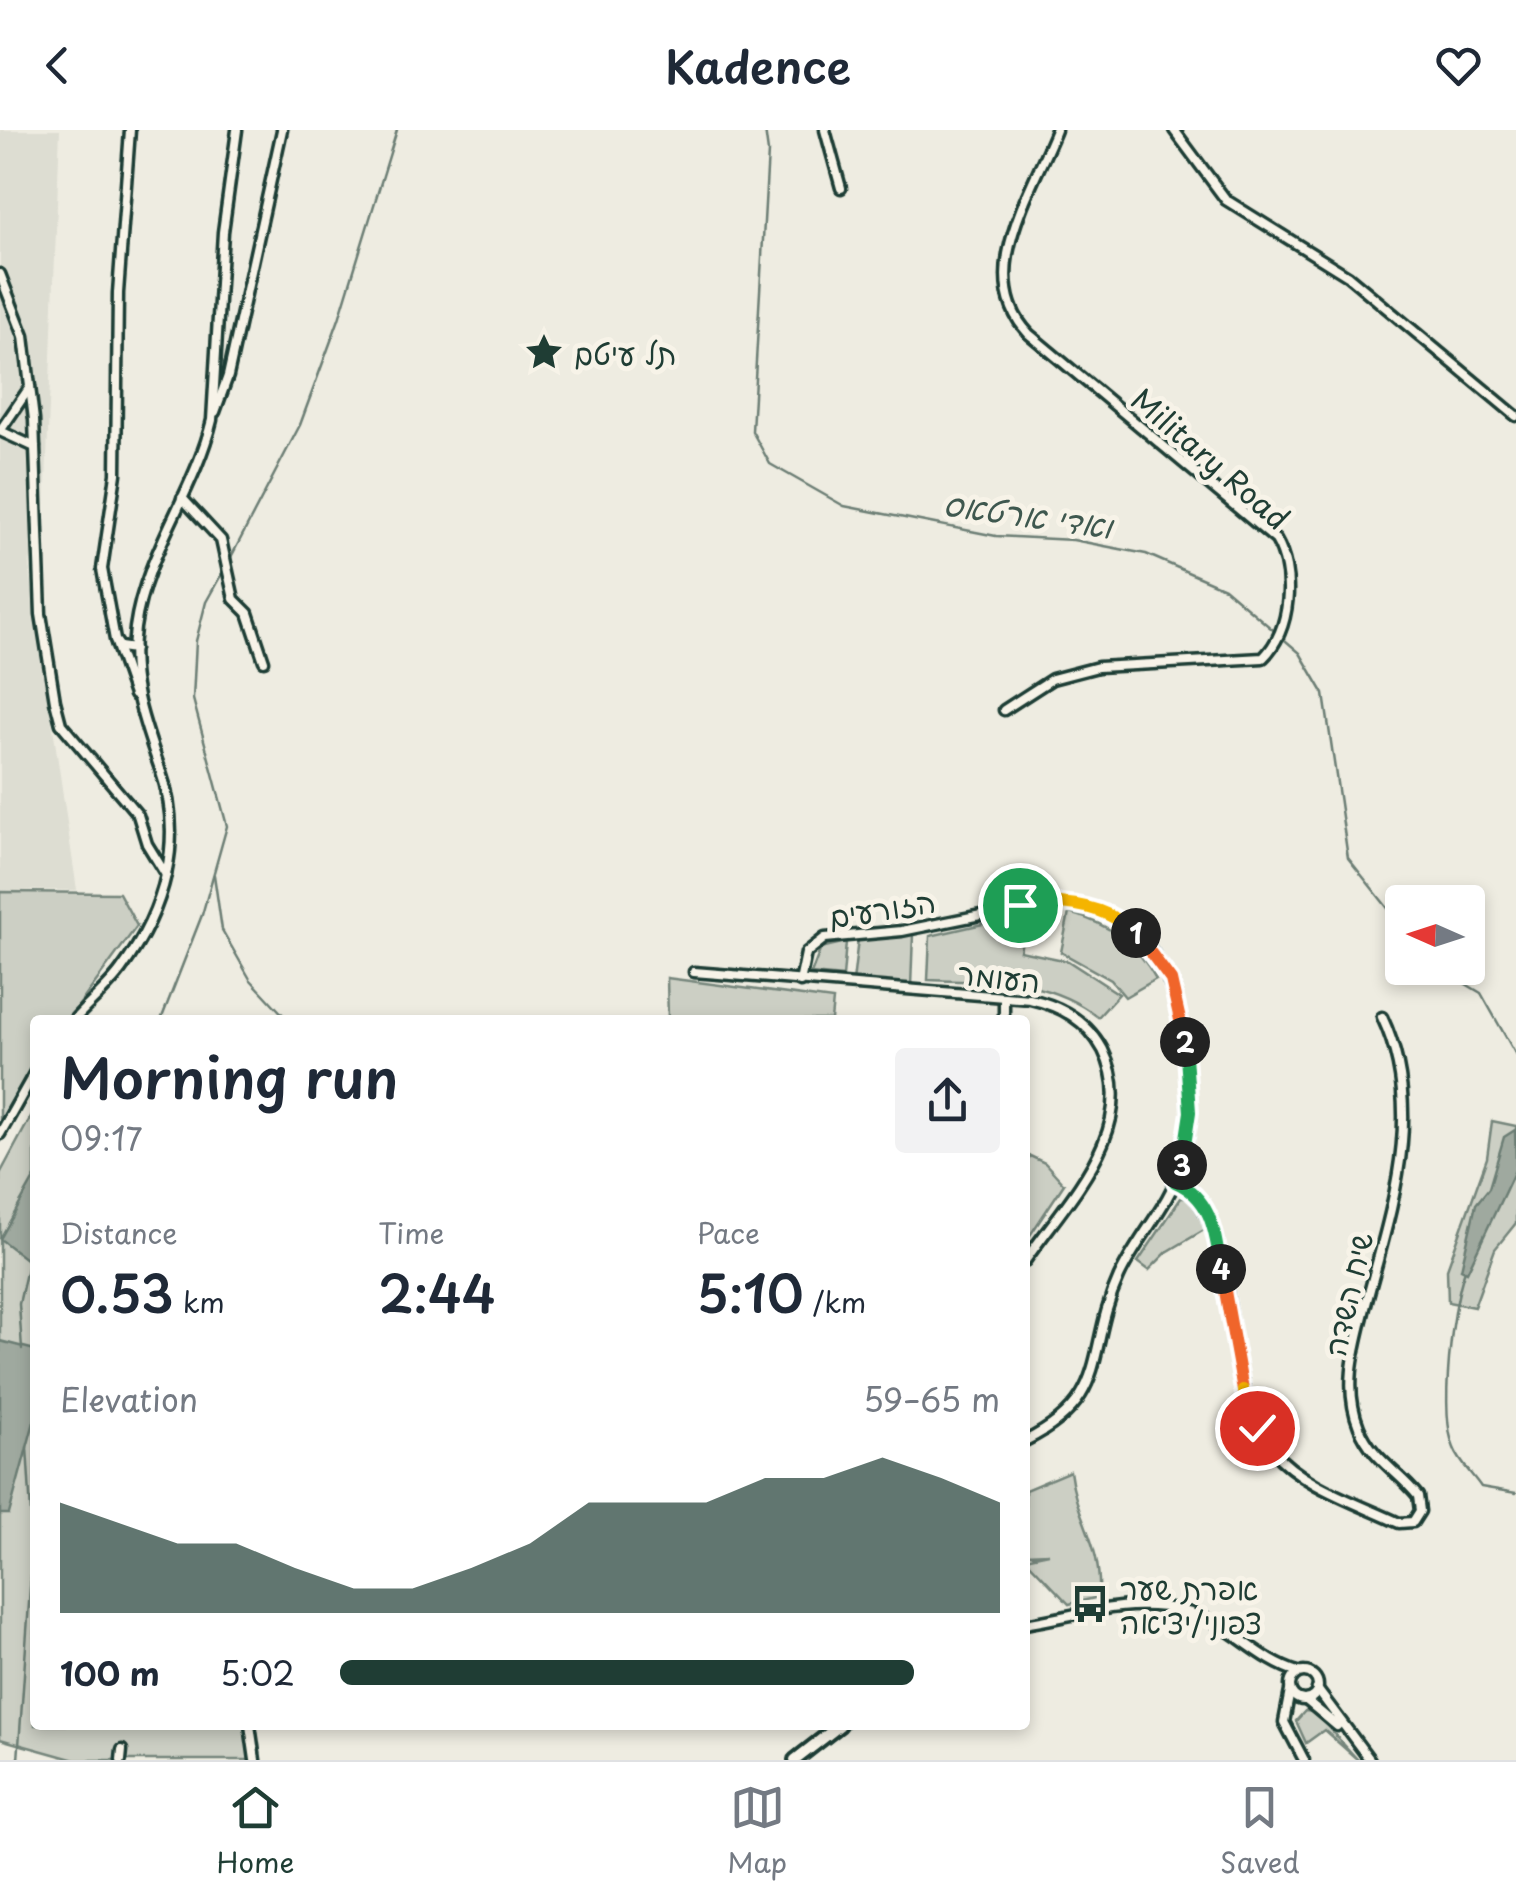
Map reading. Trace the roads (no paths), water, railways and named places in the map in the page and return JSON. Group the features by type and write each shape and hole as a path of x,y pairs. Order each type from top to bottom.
{"main road":[{"path":"794,1760 833,1730"}],"street":[{"path":"79,1015 120,971 153,913 166,875 174,818 136,699 124,678 102,569 116,474 118,293 130,130"},
{"path":"212,420 223,232 237,130"},
{"path":"136,699 134,649 138,609 205,447 228,376 282,130"},
{"path":"825,130 841,188"},
{"name":"Military Road","path":"1004,710 1052,679 1098,667 1264,658 1271,651 1286,606 1290,570 1276,540 1029,334 1009,308 1004,267 1056,130"},
{"path":"1174,130 1226,200 1348,276 1516,416"},
{"path":"0,274 24,336 35,447 41,614 62,724 138,815 147,844 166,875"},
{"path":"30,387 0,431 35,447"},
{"path":"182,498 221,540 234,599 248,613 264,662"},
{"path":"115,640 120,647 134,649"},
{"name":"הזורעים","path":"800,982 806,953 825,938 913,929 1045,902 1069,902 1112,916 1130,928 1160,960 1179,1002 1190,1112 1185,1153 1175,1182 1118,1278 1084,1393 1065,1417 1030,1436"},
{"name":"העומר","path":"694,972 1004,997 1052,1004 1086,1026 1108,1060 1116,1099 1108,1136 1030,1254"},
{"path":"1004,997 1004,1015"},
{"name":"שיח השדה","path":"1175,1182 1200,1199 1214,1226 1242,1388 1264,1439 1303,1476 1398,1523 1413,1522 1420,1511 1418,1496 1374,1454 1360,1429 1351,1390 1354,1352 1402,1146 1402,1072 1382,1017"},
{"path":"0,1134 30,1081"},
{"path":"1030,1624 1112,1606 1166,1607 1216,1624 1274,1663 1314,1676 1317,1690 1369,1760"},
{"path":"1274,1663 1290,1688 1369,1760"},
{"path":"1298,1672 1284,1714 1285,1728 1304,1760"},
{"path":"1284,1714 1317,1690"},
{"path":"251,1730 255,1760"}],"waterway":[{"path":"229,561 300,425 339,319 397,130"},
{"name":"ואדי ארטאס","path":"765,130 768,152 752,431 770,464 844,506 996,536 1073,540 1146,554 1224,588 1300,653 1324,694 1348,858 1385,905"},
{"path":"163,1015 202,915 227,826 193,699 196,641 206,602 225,568"},
{"path":"214,875 222,930 250,979 283,1015"},
{"name":"ואדי ארטאס","path":"1468,985 1481,993 1516,1055"},
{"path":"22,1349 19,1304 29,1259"},
{"name":"ואדי ארטאס","path":"1465,1270 1449,1359 1450,1432 1456,1453 1481,1487 1516,1493"},
{"path":"27,1447 30,1496"},
{"path":"18,1760 30,1589"}],"place":[{"name":"תל עיטם","path":"544,352"},
{"name":"אפרת שער צפוני/יציאה","path":"1090,1604"}]}
